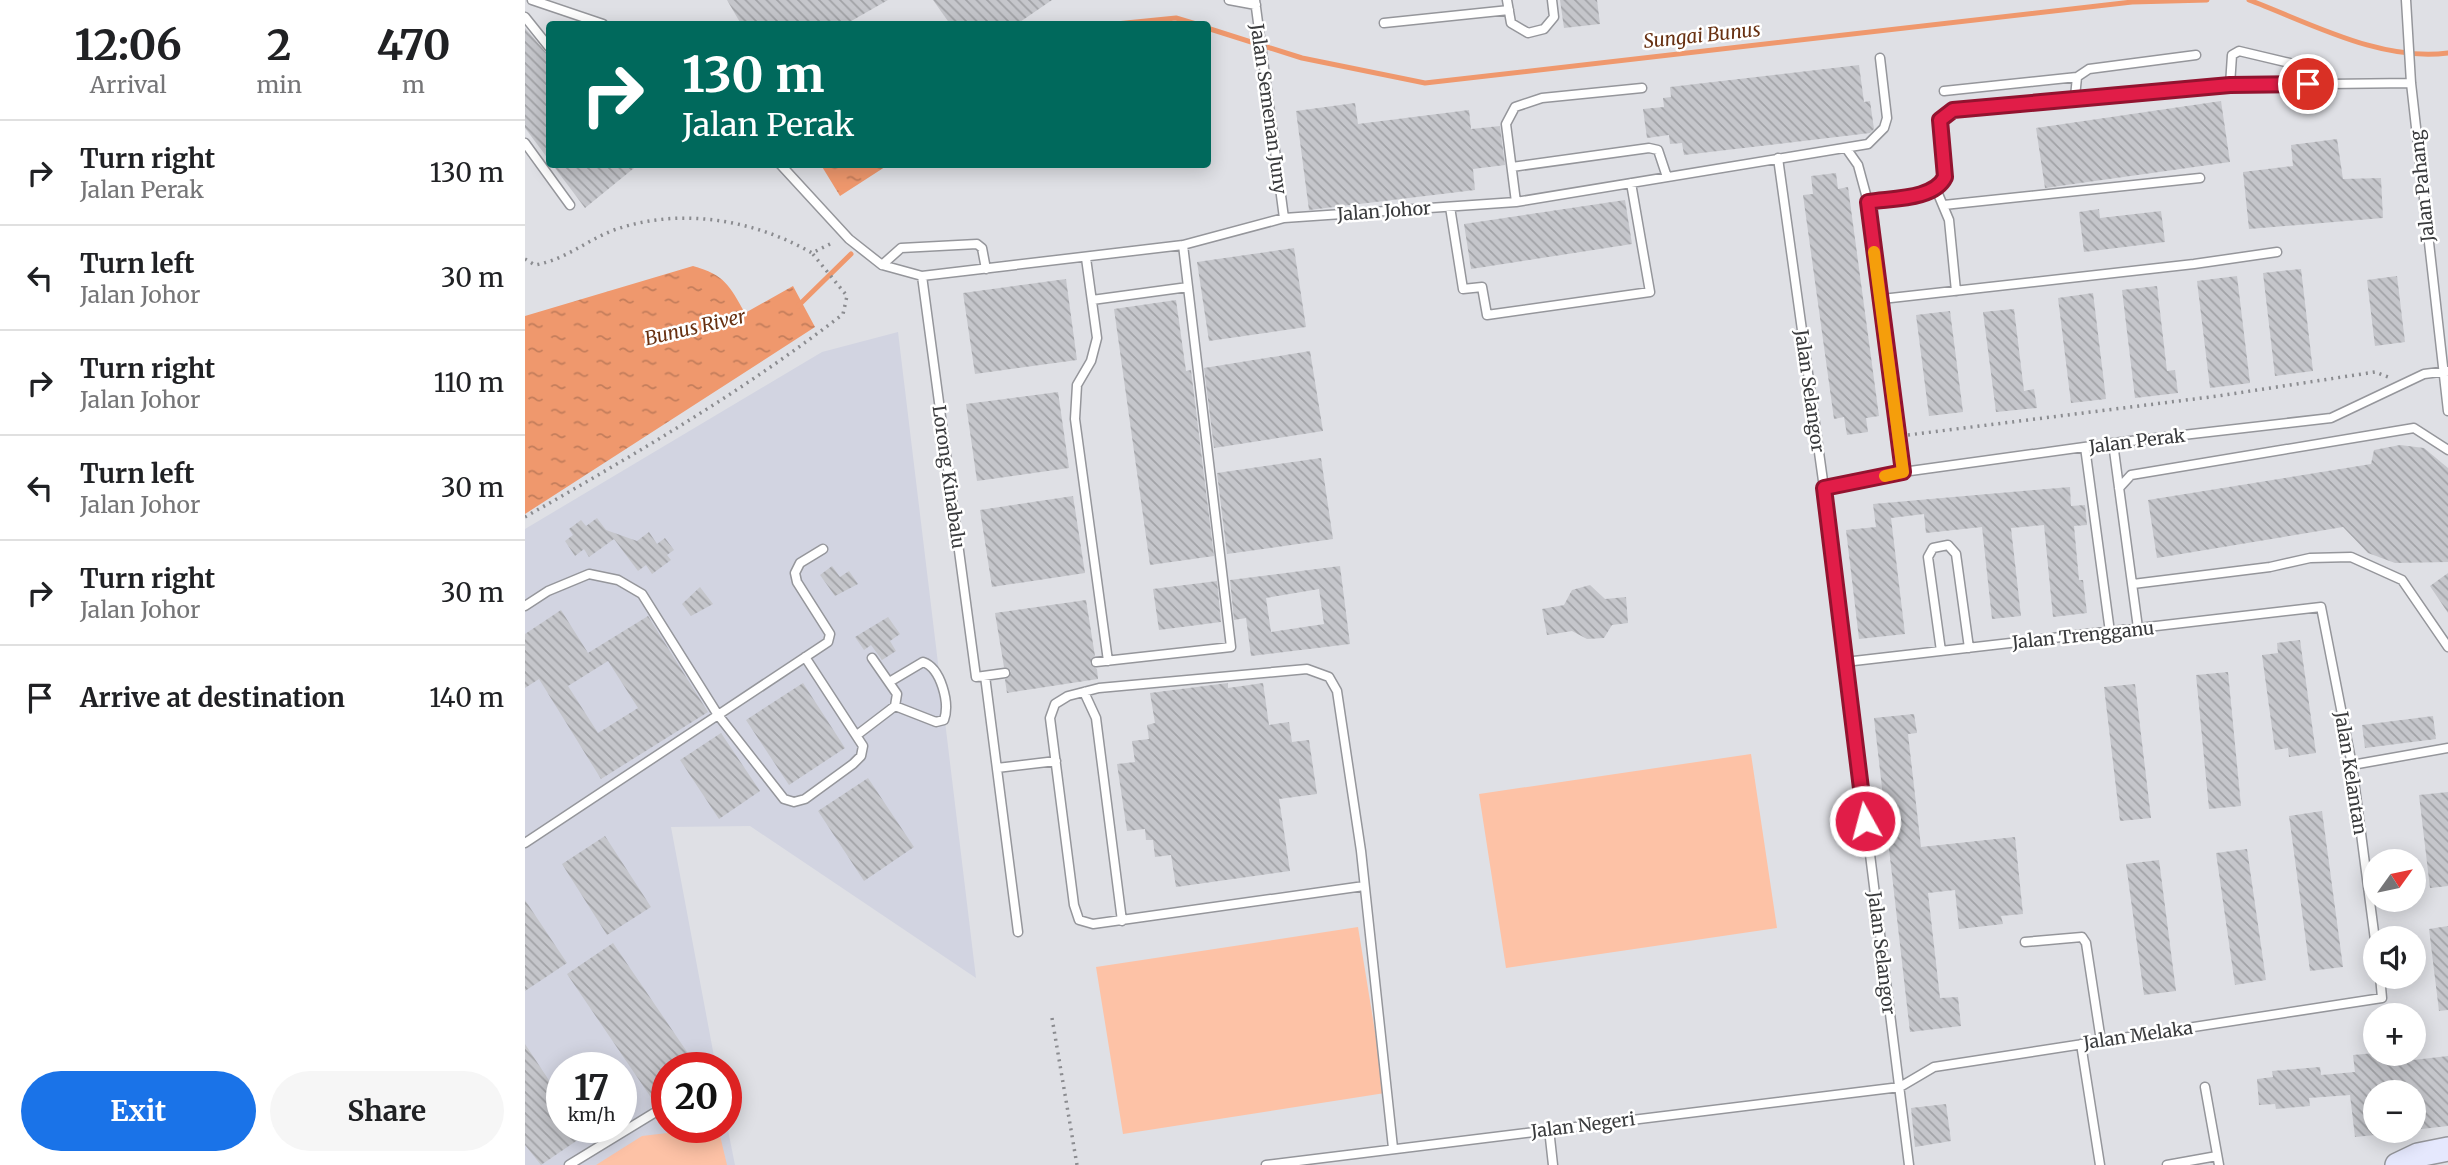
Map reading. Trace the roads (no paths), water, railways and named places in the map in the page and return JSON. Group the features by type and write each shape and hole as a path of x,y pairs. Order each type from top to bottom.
{"main road":[{"path":"2397,1165 2418,1155 2448,1150"},
{"path":"2421,1165 2448,1150"}],"lane":[{"path":"1229,0 1255,3"},
{"path":"1507,0 1511,23 1528,33 1544,29 1554,17 1552,0"},
{"name":"Jalan Pahang","path":"2406,0 2411,83 2446,372 2448,411"},
{"path":"536,1 594,21"},
{"name":"Jalan Semenan Juny","path":"1255,3 1284,218"},
{"path":"1384,23 1509,10"},
{"path":"525,17 546,43"},
{"path":"2230,85 2232,55 2239,51 2290,63"},
{"path":"1944,91 2077,77 2089,69 2196,55"},
{"name":"Jalan Johor","path":"922,276 1183,245 1284,218 1516,202 1868,144 1884,128 1887,118 1879,58"},
{"path":"2075,97 2077,77"},
{"path":"1868,202 1936,189 1945,177 1940,120 1953,110 2230,85 2411,83"},
{"path":"1516,202 1506,124 1515,107 1542,98 1642,88"},
{"path":"525,143 570,205"},
{"path":"1512,167 1649,148 1658,150 1667,177"},
{"path":"1846,148 1858,165 1868,202 1903,472"},
{"name":"Jalan Selangor","path":"1778,158 1824,488 1909,1165"},
{"path":"784,168 844,234 882,265 922,276"},
{"path":"1944,205 2200,178"},
{"path":"1450,207 1464,289 1482,287 1487,315 1650,292 1631,183"},
{"path":"1936,189 1949,220 1956,291"},
{"path":"882,265 901,247 977,244 982,248 986,269"},
{"path":"1095,662 1231,647 1183,245"},
{"path":"1882,299 2195,264 2277,252"},
{"path":"1086,258 1097,338 1091,361 1077,385 1075,419 1108,661"},
{"name":"Lorong Kinabalu","path":"922,276 980,677 997,768 1018,932"},
{"path":"1092,300 1188,287"},
{"name":"Jalan Perak","path":"1824,488 1903,472 2113,443 2332,418 2424,374 2446,372"},
{"path":"2119,488 2131,475 2414,428 2448,450"},
{"path":"2113,443 2138,628"},
{"path":"2085,447 2110,632"},
{"path":"1941,651 1928,557 1933,548 1948,545 1956,554 1969,648"},
{"path":"525,843 828,642 830,634 797,583 795,573 800,564 823,549"},
{"path":"2133,584 2257,569 2310,558 2351,557 2402,580 2448,648"},
{"path":"525,606 548,592 589,574 618,580 642,594 718,715 784,799 794,802 805,799 861,755 863,746 804,657"},
{"name":"Jalan Trengganu","path":"1845,662 2321,607"},
{"name":"Jalan Kelantan","path":"2321,607 2352,765 2373,926"},
{"path":"857,735 895,706 897,694 891,681 871,658"},
{"path":"891,681 923,662 930,664 937,670 947,712 944,720 936,722 895,706"},
{"path":"1364,886 1093,924 1079,920 1050,718 1055,704 1084,692 1307,669 1329,677 1338,691 1364,886 1393,1148"},
{"path":"980,677 1005,673"},
{"path":"1084,692 1096,718 1122,920"},
{"path":"2352,765 2448,748"},
{"path":"997,768 1056,761"},
{"path":"2025,942 2082,937 2086,943 2101,1041"},
{"name":"Jalan Melaka","path":"1900,1087 1934,1067 2382,998 2381,989"},
{"path":"2081,1044 2100,1165"},
{"name":"Jalan Negeri","path":"1266,1165 1900,1087"},
{"path":"2167,1165 2218,1160 2205,1087"},
{"path":"569,1165 651,1115"},
{"path":"1549,1129 1553,1165"}],"water":[{"path":"823,168 883,168 840,196"},
{"path":"693,266 712,273 725,282 745,313 793,286 815,327 525,514 525,316"}],"waterway":[{"name":"Sungai Bunus","path":"1211,29 1302,58 1425,83 2132,2 2207,0"},
{"name":"Sungai Bunus","path":"2249,0 2372,46 2397,52 2448,53"},
{"name":"Sungai Bunus","path":"1146,21 1176,18 1186,21"},
{"name":"Bunus River","path":"798,306 851,254"}]}
